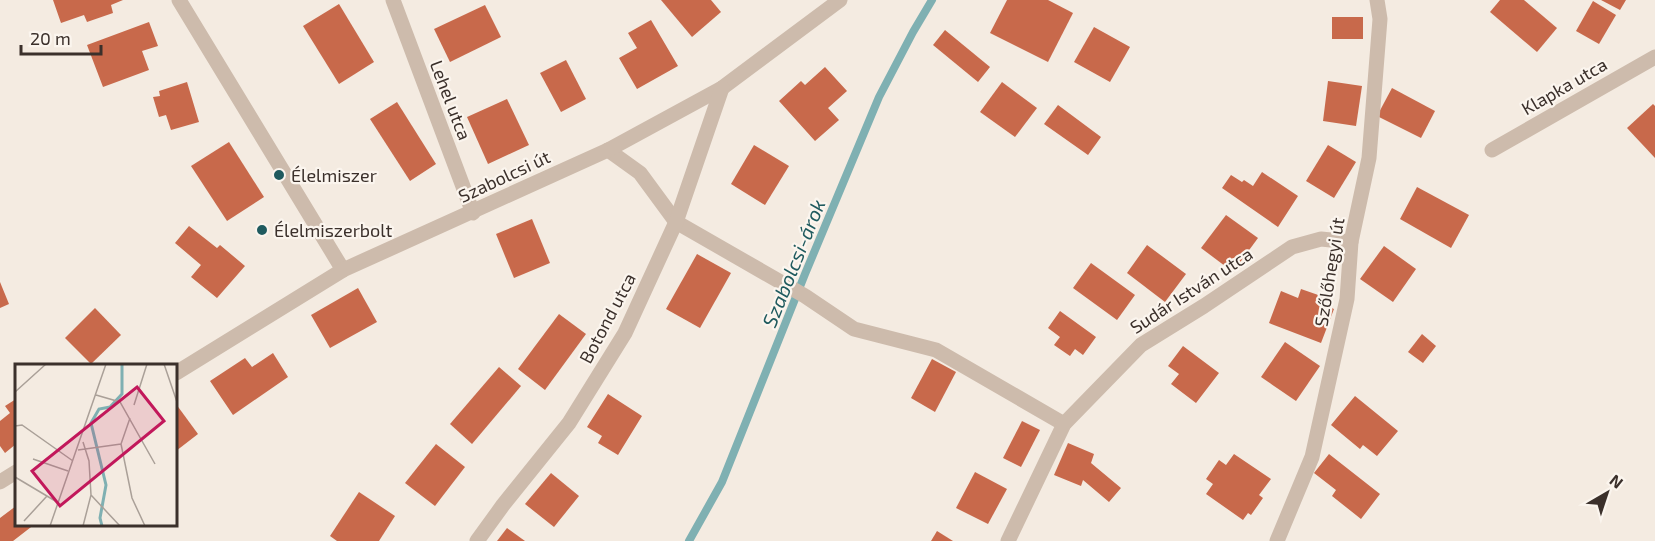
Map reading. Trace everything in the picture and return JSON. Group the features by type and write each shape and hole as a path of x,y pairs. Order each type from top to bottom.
{"street":[{"path":"179,0 343,270"},
{"name":"Lehel utca","path":"393,0 473,213"},
{"name":"Szabolcsi út","path":"177,372 343,270 608,150 722,88 840,0"},
{"name":"Szőlőhegyi út","path":"1276,541 1312,457 1347,299 1351,242 1369,158 1380,19 1377,0"},
{"name":"Klapka utca","path":"1492,150 1655,57"},
{"name":"Botond utca","path":"477,541 502,505 569,423 625,333 676,222 722,88"},
{"path":"608,150 640,173 676,222 805,296 854,328 936,350 1064,424"},
{"name":"Sudár István utca","path":"1008,541 1064,424 1141,345 1292,247 1321,238 1351,242"},
{"path":"0,482 15,473"}],"building":[{"path":"53,0 123,0 111,5 113,13 87,22 84,15 61,23"},
{"path":"661,0 711,0 721,12 692,37"},
{"path":"1007,0 1048,0 1073,13 1048,62 990,33"},
{"path":"1500,0 1524,0 1557,28 1537,52 1490,12"},
{"path":"1601,0 1626,0 1620,10"},
{"path":"1593,1 1616,15 1599,44 1576,31"},
{"path":"339,4 374,62 339,84 303,26"},
{"path":"485,5 501,37 450,62 434,29"},
{"path":"1332,17 1363,17 1363,39 1332,39"},
{"path":"651,20 678,66 637,89 619,58 637,48 628,33"},
{"path":"149,22 158,46 142,51 149,70 103,87 87,45"},
{"path":"1094,27 1130,47 1110,82 1074,62"},
{"path":"945,30 990,67 978,82 933,45"},
{"path":"566,60 586,99 561,112 540,73"},
{"path":"825,67 847,91 828,108 839,120 815,141 779,101 801,81 805,85"},
{"path":"1328,81 1362,86 1356,126 1323,121"},
{"path":"187,82 199,122 171,130 166,115 159,117 153,97 160,96 159,91"},
{"path":"1002,82 1037,108 1015,137 980,112"},
{"path":"1392,88 1435,111 1421,138 1377,116"},
{"path":"507,99 529,145 488,164 467,117"},
{"path":"397,102 436,164 410,181 370,119"},
{"path":"1653,104 1655,106 1655,158 1627,128"},
{"path":"1058,105 1101,137 1088,155 1044,124"},
{"path":"229,142 264,197 227,221 191,166"},
{"path":"754,145 789,166 765,205 731,184"},
{"path":"1328,145 1356,162 1334,198 1306,181"},
{"path":"1262,172 1298,196 1278,227 1222,188 1231,175 1253,186"},
{"path":"1417,187 1469,215 1451,248 1400,219"},
{"path":"1226,215 1258,238 1233,272 1201,248"},
{"path":"532,219 550,263 514,278 496,234"},
{"path":"189,226 217,248 220,245 245,266 217,298 191,277 201,265 175,243"},
{"path":"1147,245 1186,274 1165,302 1127,273"},
{"path":"1384,246 1416,269 1393,302 1360,279"},
{"path":"697,254 731,273 700,328 666,309"},
{"path":"1091,263 1135,295 1117,320 1073,288"},
{"path":"0,282 9,304 0,308"},
{"path":"358,288 377,322 330,348 311,315"},
{"path":"1301,289 1324,297 1321,304 1334,309 1321,343 1269,323 1281,291 1298,298"},
{"path":"95,308 121,335 91,364 65,338"},
{"path":"1060,311 1096,337 1083,355 1075,349 1070,356 1054,345 1060,337 1048,328"},
{"path":"559,314 586,334 545,390 518,369"},
{"path":"1422,334 1436,346 1423,363 1408,352"},
{"path":"1285,342 1320,366 1296,401 1261,377"},
{"path":"1183,346 1219,373 1196,403 1171,384 1179,374 1168,366"},
{"path":"273,353 288,377 233,415 210,381 245,358 252,367"},
{"path":"932,359 956,372 935,412 911,398"},
{"path":"499,367 521,386 472,444 450,424"},
{"path":"608,394 642,416 618,455 598,443 602,436 587,427"},
{"path":"1355,396 1398,431 1377,456 1363,445 1360,449 1331,425"},
{"path":"15,400 15,445 5,453 0,446 0,421 10,413 5,406"},
{"path":"177,405 198,434 177,450"},
{"path":"1022,421 1040,430 1021,467 1003,458"},
{"path":"1068,443 1094,454 1091,463 1121,488 1109,502 1083,480 1081,486 1054,475"},
{"path":"436,444 465,467 435,506 405,483"},
{"path":"1234,454 1271,479 1259,495 1263,498 1251,515 1248,513 1243,520 1206,494 1213,484 1206,479 1219,460 1226,465"},
{"path":"1329,454 1380,494 1361,519 1332,496 1336,490 1314,473"},
{"path":"975,472 1007,489 988,524 956,508"},
{"path":"551,473 579,496 554,527 525,504"},
{"path":"359,492 395,516 379,541 337,541 330,536"},
{"path":"15,507 15,526 32,526 13,541 0,541 0,518"},
{"path":"507,528 525,541 497,541"},
{"path":"937,531 953,541 931,541"}],"waterway":[{"name":"Szabolcsi-árok","path":"689,541 722,482 879,97 932,0"}],"place":[{"name":"Élelmiszer","path":"279,175"},
{"name":"Élelmiszerbolt","path":"262,230"}]}
